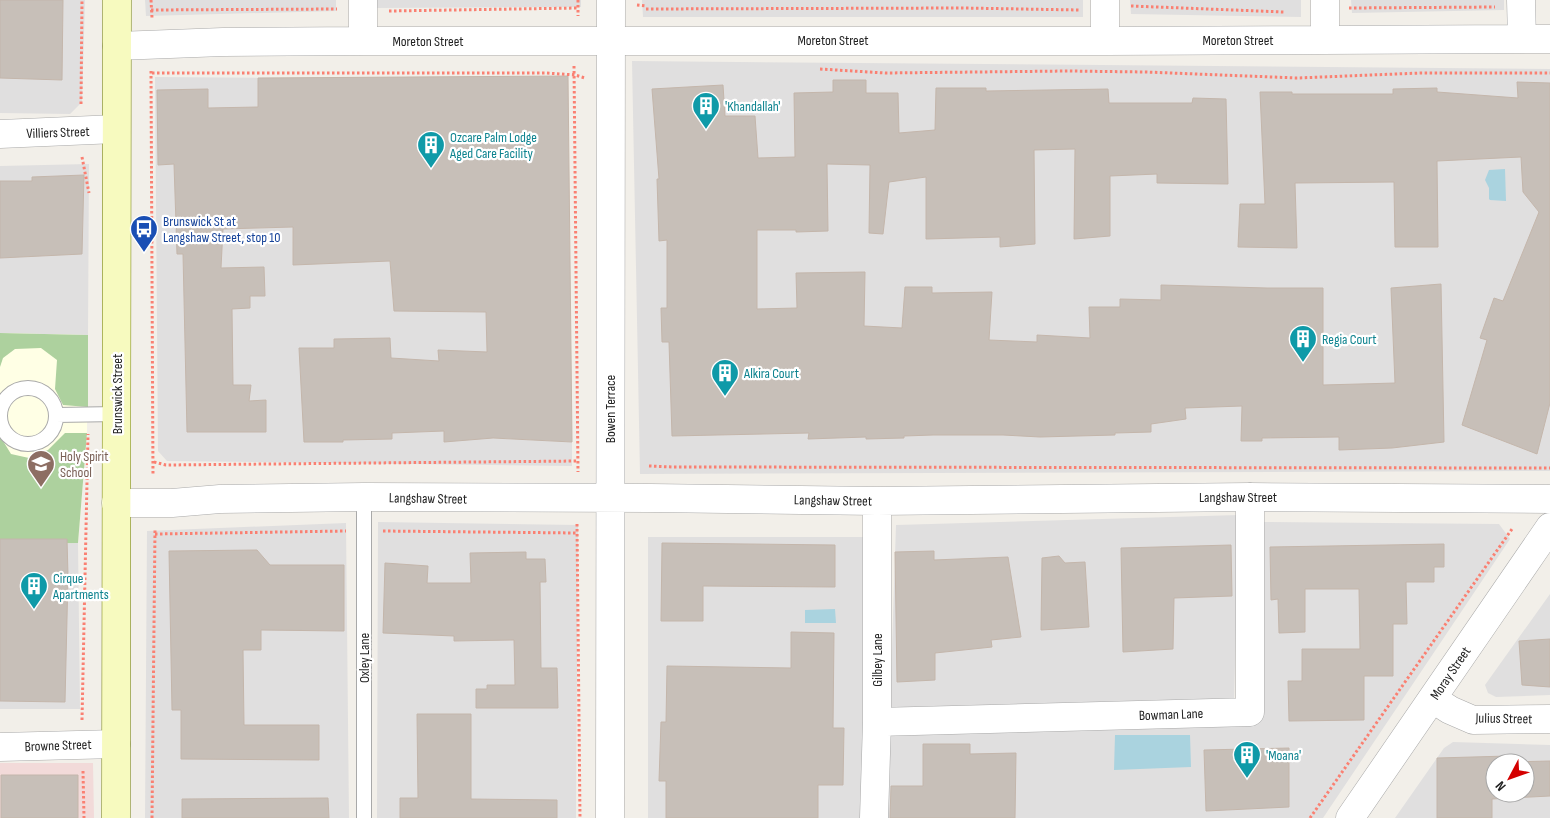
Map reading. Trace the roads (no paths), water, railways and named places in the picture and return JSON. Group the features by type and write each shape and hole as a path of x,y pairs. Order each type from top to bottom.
{"main road":[{"name":"Brunswick Street","path":"116,818 117,0"}],"street":[{"name":"Bowen Terrace","path":"610,818 611,41 623,2"},
{"path":"1510,3 1522,39"},
{"path":"1325,40 1335,4"},
{"path":"1105,5 1105,41"},
{"path":"363,41 364,7"},
{"name":"Moreton Street","path":"117,46 223,42 363,41 1550,39"},
{"name":"Villiers Street","path":"0,134 116,129"},
{"name":"Langshaw Street","path":"116,503 364,497 877,501 1250,497 1550,499"},
{"name":"Bowman Lane","path":"877,722 1250,712 1250,497"},
{"name":"Gilbey Lane","path":"874,818 877,722 877,501"},
{"name":"Moray Street","path":"1350,818 1550,527"},
{"name":"Julius Street","path":"1433,699 1450,710 1473,720 1550,719"},
{"name":"Browne Street","path":"0,747 116,744"}],"lane":[{"path":"23,388 32,388 48,396 53,404 56,415 51,432 36,443 26,444 17,442 9,437 0,421 2,404 8,396 23,388"},
{"path":"56,415 116,414"},
{"name":"Oxley Lane","path":"364,497 364,818"}],"water":[{"path":"1505,169 1506,201 1490,200 1489,188 1485,180 1489,170"},
{"path":"835,609 836,623 805,623 805,610"},
{"path":"1115,735 1190,735 1191,767 1114,770"}],"place":[{"name":"'Khandallah'","path":"706,130"},
{"name":"Ozcare Palm Lodge Aged Care Facility","path":"431,169"},
{"name":"Brunswick St at Langshaw Street, stop 10","path":"144,253"},
{"name":"Regia Court","path":"1303,363"},
{"name":"Alkira Court","path":"725,397"},
{"name":"Holy Spirit School","path":"41,488"},
{"name":"Cirque Apartments","path":"34,610"},
{"name":"'Moana'","path":"1247,779"}]}
